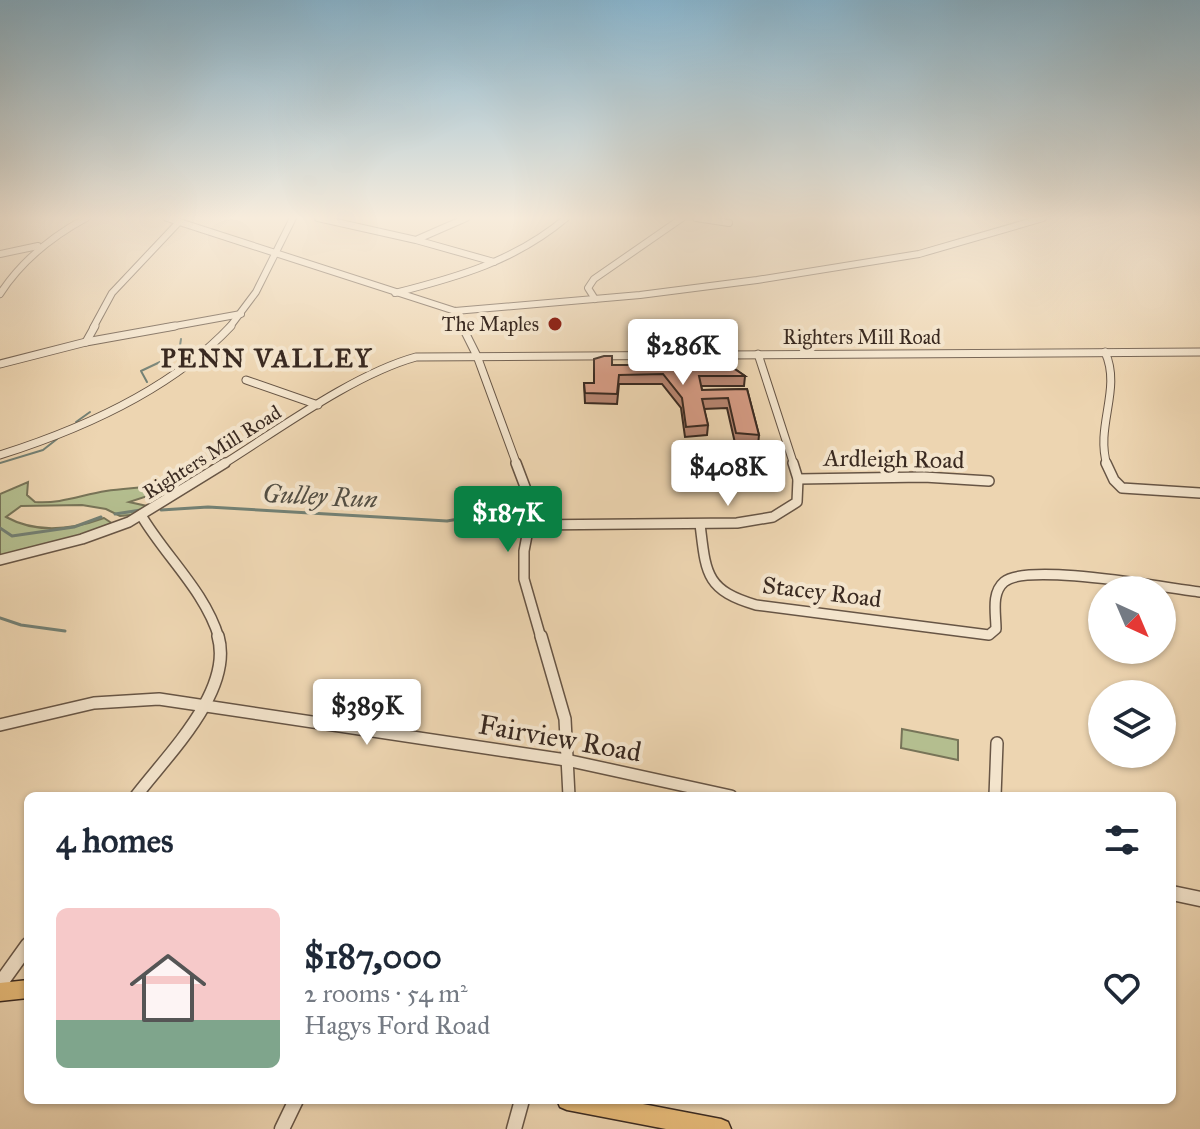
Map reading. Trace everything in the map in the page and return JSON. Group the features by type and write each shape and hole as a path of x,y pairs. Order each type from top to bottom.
{"main road":[{"path":"0,992 24,989"},
{"path":"588,1104 721,1129"}],"street":[{"path":"0,294 16,271"},
{"path":"86,342 112,293 133,271"},
{"path":"0,455 43,440 154,385 190,362 220,338 241,314 266,271"},
{"path":"329,271 455,311 595,299 817,271"},
{"path":"395,293 472,271"},
{"path":"595,299 588,288 606,271"},
{"path":"455,311 477,356 527,492 529,525 524,551 524,579 565,719 569,792"},
{"path":"0,364 86,342 241,314"},
{"path":"1105,352 1113,365 1113,382 1100,426 1101,454 1120,487 1200,493"},
{"name":"Righters Mill Road","path":"0,560 82,539 126,523 392,363 426,356 1200,352"},
{"path":"529,525 755,522 787,512 797,502 798,479 758,354"},
{"path":"246,380 318,405"},
{"name":"Ardleigh Road","path":"798,479 924,477 989,481"},
{"path":"139,792 213,688 222,666 219,635 178,567 147,528 141,515"},
{"path":"126,523 147,528"},
{"name":"Stacey Road","path":"700,524 709,582 720,592 737,600 984,634 993,633 996,629 995,597 1001,584 1014,575 1055,574 1200,592"},
{"name":"Fairview Road","path":"0,725 60,709 159,699 566,760 713,792"},
{"path":"995,792 997,743"},
{"path":"1176,894 1200,899"},
{"path":"0,984 24,951"},
{"path":"282,1129 294,1104"},
{"path":"514,1129 521,1104"}],"green space":[{"path":"28,482 27,495 35,502 54,502 106,491 165,484 172,488 129,502 147,506 131,515 120,516 106,509 82,505 21,506 6,517 42,528 67,527 104,518 113,524 76,538 0,556 0,494"},
{"path":"902,729 958,740 958,760 901,748"}],"building":[{"path":"723,355 729,365 745,376 699,376 702,390 747,389 759,435 736,433 728,398 702,399 708,425 686,427 682,398 663,374 619,375 617,394 585,393 584,383 594,383 594,359 604,356 612,356 612,365 635,365 657,361 702,364 703,357"}],"waterway":[{"path":"166,358 179,352 181,339"},
{"path":"147,382 141,371 160,362"},
{"path":"76,422 90,412"},
{"path":"0,463 43,450 57,439"},
{"path":"202,465 218,452"},
{"path":"198,468 204,463"},
{"path":"184,483 191,474"},
{"path":"152,505 171,491"},
{"name":"Gulley Run","path":"161,510 208,507 447,521 476,516"},
{"name":"Gulley Run","path":"115,514 141,510"},
{"name":"Gulley Run","path":"0,528 12,536 74,527 101,517"},
{"path":"0,618 21,625 65,631"}],"place":[{"name":"The Maples","path":"555,324"}],"district":[{"name":"PENN VALLEY","path":"267,358"}]}
